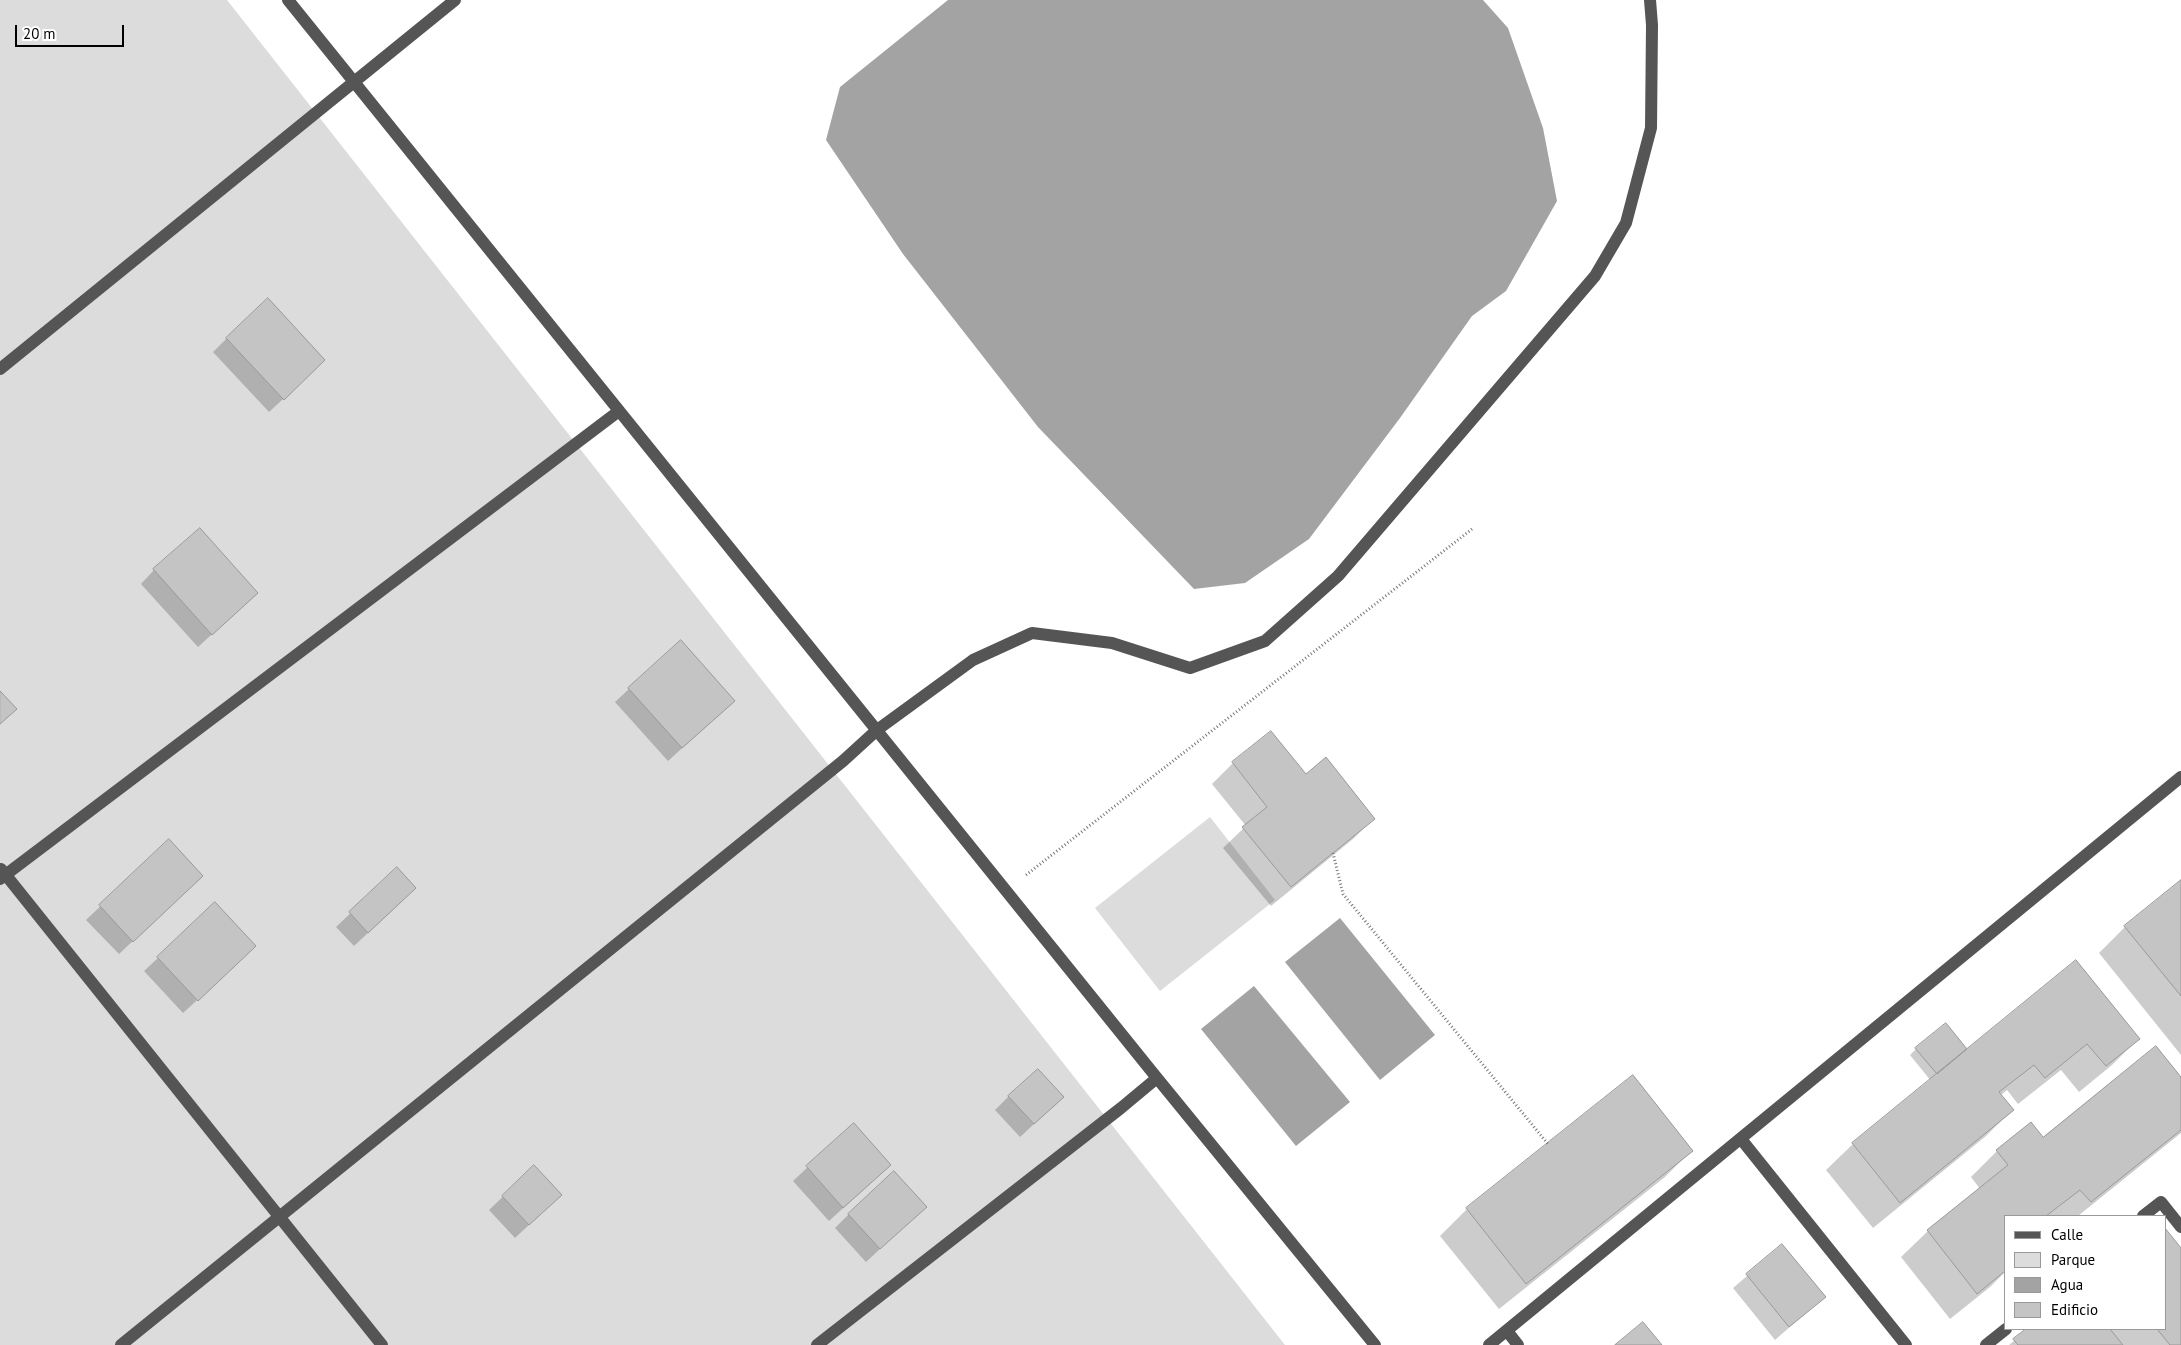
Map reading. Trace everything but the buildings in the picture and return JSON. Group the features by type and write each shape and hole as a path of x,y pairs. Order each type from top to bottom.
{"street":[{"path":"288,0 1157,1078 1375,1345"},
{"path":"0,368 455,0"},
{"path":"121,1345 835,767 877,730 973,660 1032,633 1112,643 1190,668 1266,642 1338,576 1595,276 1626,223 1651,128 1652,25 1650,0"},
{"path":"382,1345 2,874 619,411"},
{"path":"1488,1345 2181,777"},
{"path":"817,1345 1157,1078"},
{"path":"1741,1139 1906,1345"},
{"path":"2144,1215 2160,1202 2181,1226"},
{"path":"1986,1345 2005,1330"},
{"path":"1507,1331 1518,1345"}],"path":[{"path":"1006,890 1472,529"},
{"path":"1333,853 1343,894 1548,1144"}],"green space":[{"path":"0,0 227,0 1285,1345 0,1345"},
{"path":"1210,817 1275,900 1160,991 1095,908"}],"water":[{"path":"948,0 1483,0 1508,28 1543,128 1557,201 1506,291 1472,316 1400,418 1309,539 1245,583 1194,589 1038,427 903,254 826,140 840,87"},
{"path":"1340,918 1435,1035 1380,1080 1285,962"},
{"path":"1254,986 1350,1102 1296,1146 1201,1029"}]}
